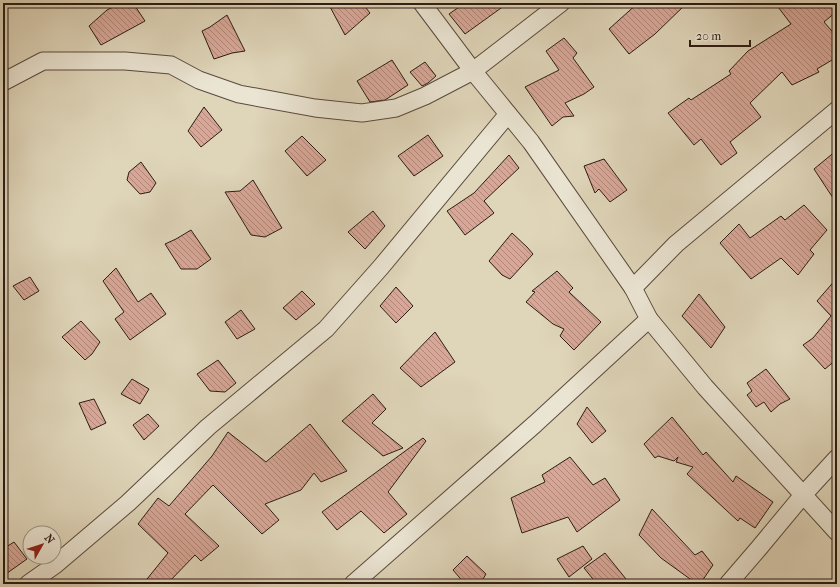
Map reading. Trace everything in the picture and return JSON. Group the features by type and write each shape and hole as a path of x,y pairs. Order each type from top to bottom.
{"street":[{"path":"422,3 473,71 531,142 633,288 649,319 705,387 837,532"},
{"path":"3,82 43,61 125,61 171,65 199,80 239,94 315,108 362,113 396,108 425,96 473,71 561,3"},
{"path":"633,288 676,244 837,110"},
{"path":"28,584 67,555 128,503 208,427 326,330 401,243 508,114"},
{"path":"353,584 535,424 649,319"},
{"path":"728,584 803,495 837,458"}],"building":[{"path":"121,3 133,3 145,21 101,45 89,26 107,10"},
{"path":"328,3 362,3 370,13 345,35"},
{"path":"465,3 508,3 465,34 449,14"},
{"path":"638,3 687,3 655,34 629,54 609,29"},
{"path":"775,3 837,3 837,11 824,22 837,37 837,57 817,69 819,72 792,85 782,72 750,103 761,117 730,142 737,153 721,165 701,139 694,145 668,113 689,98 691,100 731,74 729,71 748,51 791,24"},
{"path":"227,15 245,51 232,53 214,59 202,31"},
{"path":"564,38 577,53 573,58 594,87 584,94 565,103 574,116 563,117 552,126 525,87 559,70 546,51"},
{"path":"392,60 408,85 385,100 370,102 357,81"},
{"path":"425,62 436,76 422,86 410,72"},
{"path":"204,107 222,130 201,147 188,131"},
{"path":"428,135 443,156 414,176 398,156"},
{"path":"302,136 326,160 307,176 285,151"},
{"path":"837,150 837,204 814,169"},
{"path":"509,155 519,168 484,201 494,213 465,235 447,211 474,193"},
{"path":"604,159 627,190 610,202 599,189 595,193 584,166"},
{"path":"141,162 156,183 150,192 140,194 127,180 129,172"},
{"path":"253,180 282,228 265,237 251,235 225,192 240,191"},
{"path":"804,205 827,230 810,250 814,254 798,275 781,258 751,279 720,243 739,224 750,238 781,216 785,220"},
{"path":"373,211 385,226 365,249 348,232"},
{"path":"191,230 211,259 197,269 181,269 165,244"},
{"path":"512,233 533,254 510,279 502,275 489,261"},
{"path":"116,268 138,302 151,293 166,314 130,340 115,319 124,312 103,281"},
{"path":"557,271 573,288 569,292 601,322 574,350 560,336 564,329 553,324 526,302 535,292 532,291"},
{"path":"30,277 39,291 24,300 13,286"},
{"path":"837,278 837,359 825,369 803,345 813,338 831,316 817,301"},
{"path":"396,287 413,306 396,323 380,306"},
{"path":"302,291 315,304 296,320 283,308"},
{"path":"699,294 725,327 711,348 682,316"},
{"path":"241,310 255,329 237,339 225,322"},
{"path":"81,321 100,342 92,354 85,360 62,337"},
{"path":"435,332 455,362 421,387 400,368"},
{"path":"218,360 236,383 225,392 210,391 197,374"},
{"path":"766,369 790,399 780,404 771,412 764,402 756,407 747,395 752,391 747,383"},
{"path":"132,379 149,389 140,404 121,394"},
{"path":"373,394 386,409 372,423 403,448 383,456 342,421"},
{"path":"94,399 106,423 91,430 79,403"},
{"path":"587,407 606,431 592,443 577,424"},
{"path":"148,414 159,426 144,440 133,425"},
{"path":"672,417 703,455 706,452 733,482 736,476 773,502 755,528 740,518 738,521 687,474 693,467 676,462 678,457 674,461 658,456 655,458 644,444"},
{"path":"310,424 347,471 321,482 314,473 301,490 265,504 279,520 262,534 213,485 185,514 219,546 201,561 195,555 167,584 143,584 168,553 138,524 158,498 169,506 212,456 228,432 266,462"},
{"path":"423,438 426,441 388,492 407,514 384,533 361,511 337,530 322,512"},
{"path":"570,457 593,485 605,478 620,500 577,532 568,517 522,533 511,498 545,482 542,475"},
{"path":"652,509 695,555 702,551 713,565 700,584 697,584 661,558 639,535"},
{"path":"14,542 22,552 22,563 3,576 3,549"},
{"path":"583,546 592,559 569,577 557,559"},
{"path":"605,553 630,584 597,584 584,568"},
{"path":"467,556 486,574 480,584 465,584 453,570"}]}
